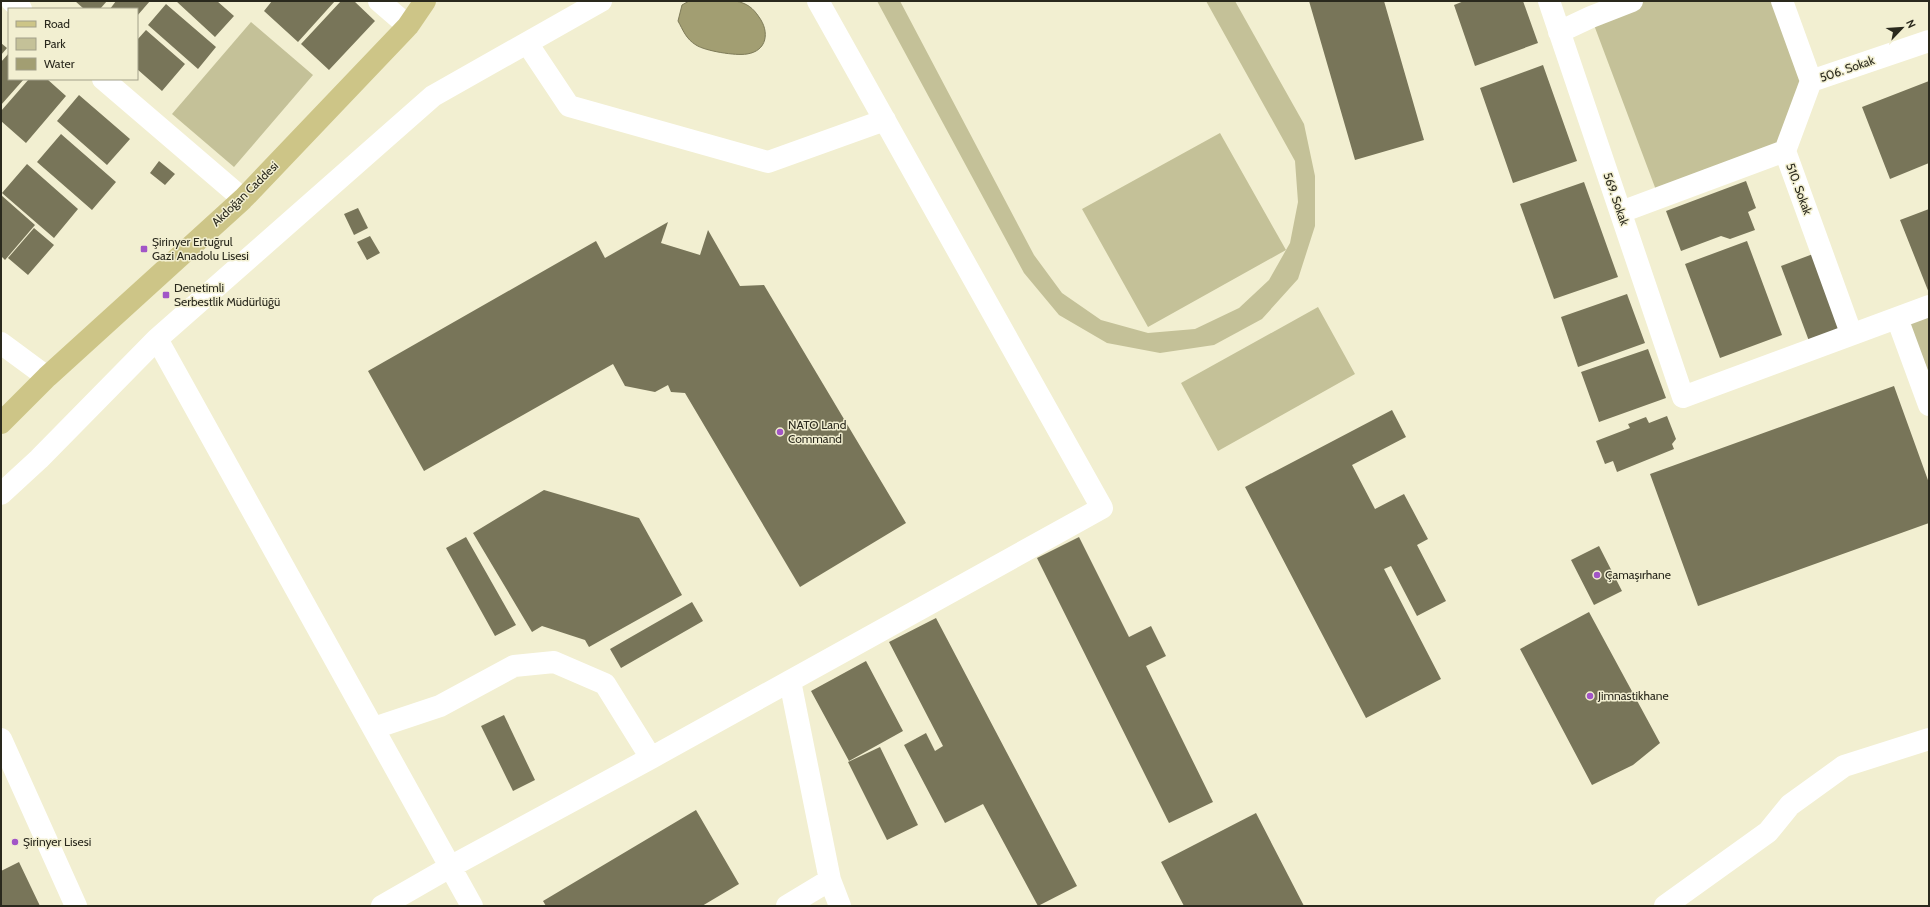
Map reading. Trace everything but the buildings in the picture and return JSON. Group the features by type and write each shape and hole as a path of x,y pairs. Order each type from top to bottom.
{"main road":[{"name":"Akdoğan Caddesi","path":"1,423 47,377 243,199 408,26 425,1"}],"street":[{"path":"12,1 20,8"},
{"path":"379,1 408,26"},
{"path":"1,494 39,459 158,338 433,96 601,1"},
{"path":"382,906 450,867 651,758 1102,508 818,1"},
{"name":"569. Sokak","path":"1549,1 1683,396 1851,333"},
{"path":"1559,32 1590,16 1632,1"},
{"path":"1782,1 1811,81"},
{"name":"506. Sokak","path":"1811,81 1929,41"},
{"path":"527,43 569,106 768,162 885,120"},
{"path":"104,80 243,199"},
{"name":"510. Sokak","path":"1811,81 1785,151 1851,333"},
{"path":"1621,212 1785,151"},
{"path":"1851,333 1929,306"},
{"path":"1897,318 1929,405"},
{"path":"158,338 472,906"},
{"path":"1,344 47,377"},
{"path":"374,728 440,706 514,666 554,662 605,684 651,758"},
{"path":"790,681 830,880 840,906"},
{"path":"1,739 76,906"},
{"path":"1665,906 1768,832 1790,805 1844,766 1929,739"},
{"path":"787,906 830,880"}],"green space":[{"path":"877,1 900,1 1034,255 1062,293 1101,320 1148,333 1195,329 1239,308 1269,280 1290,243 1298,202 1295,161 1206,1 1235,1 1304,124 1315,176 1315,226 1298,279 1262,319 1214,345 1160,353 1107,343 1059,315 1024,273"},
{"path":"1632,1 1782,1 1811,81 1785,151 1659,198 1591,17"},
{"path":"251,22 313,75 234,167 172,114"},
{"path":"1220,133 1286,250 1148,327 1082,209"},
{"path":"1929,306 1929,405 1897,318"},
{"path":"1318,307 1355,374 1218,451 1181,383"}],"water":[{"path":"689,1 735,1 749,6 759,17 765,29 765,40 759,49 747,54 728,54 696,45 687,37 678,21 682,5"}],"place":[{"name":"Şirinyer Ertuğrul Gazi Anadolu Lisesi","path":"144,249"},
{"name":"Denetimli Serbestlik Müdürlüğü","path":"166,295"},
{"name":"NATO Land Command","path":"780,432"},
{"name":"Çamaşırhane","path":"1597,575"},
{"name":"Jimnastikhane","path":"1590,696"},
{"name":"Şirinyer Lisesi","path":"15,842"}]}
